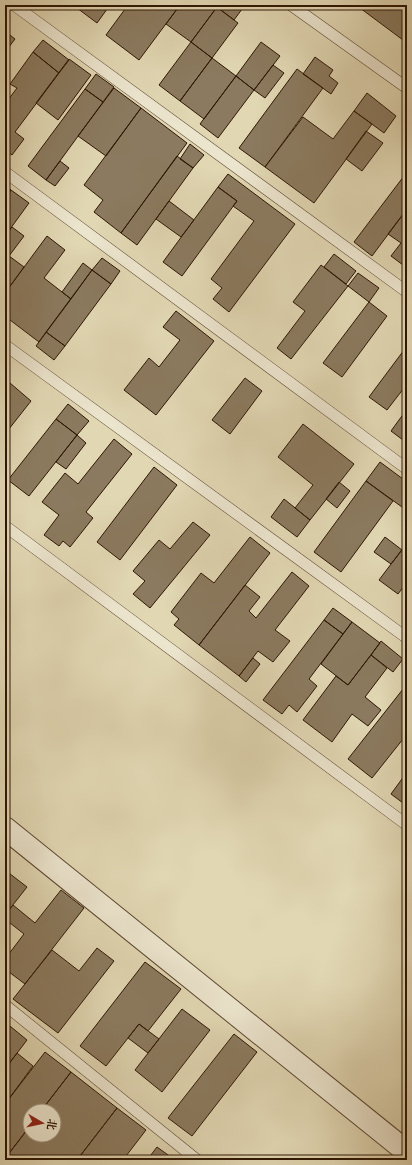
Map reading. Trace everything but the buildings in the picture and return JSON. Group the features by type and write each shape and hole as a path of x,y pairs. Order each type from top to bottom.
{"street":[{"path":"5,828 407,1152"}],"lane":[{"path":"14,5 407,292"},
{"path":"291,5 407,88"},
{"path":"5,172 407,469"},
{"path":"5,345 407,638"},
{"path":"5,526 407,825"},
{"path":"5,1005 197,1160"}]}
